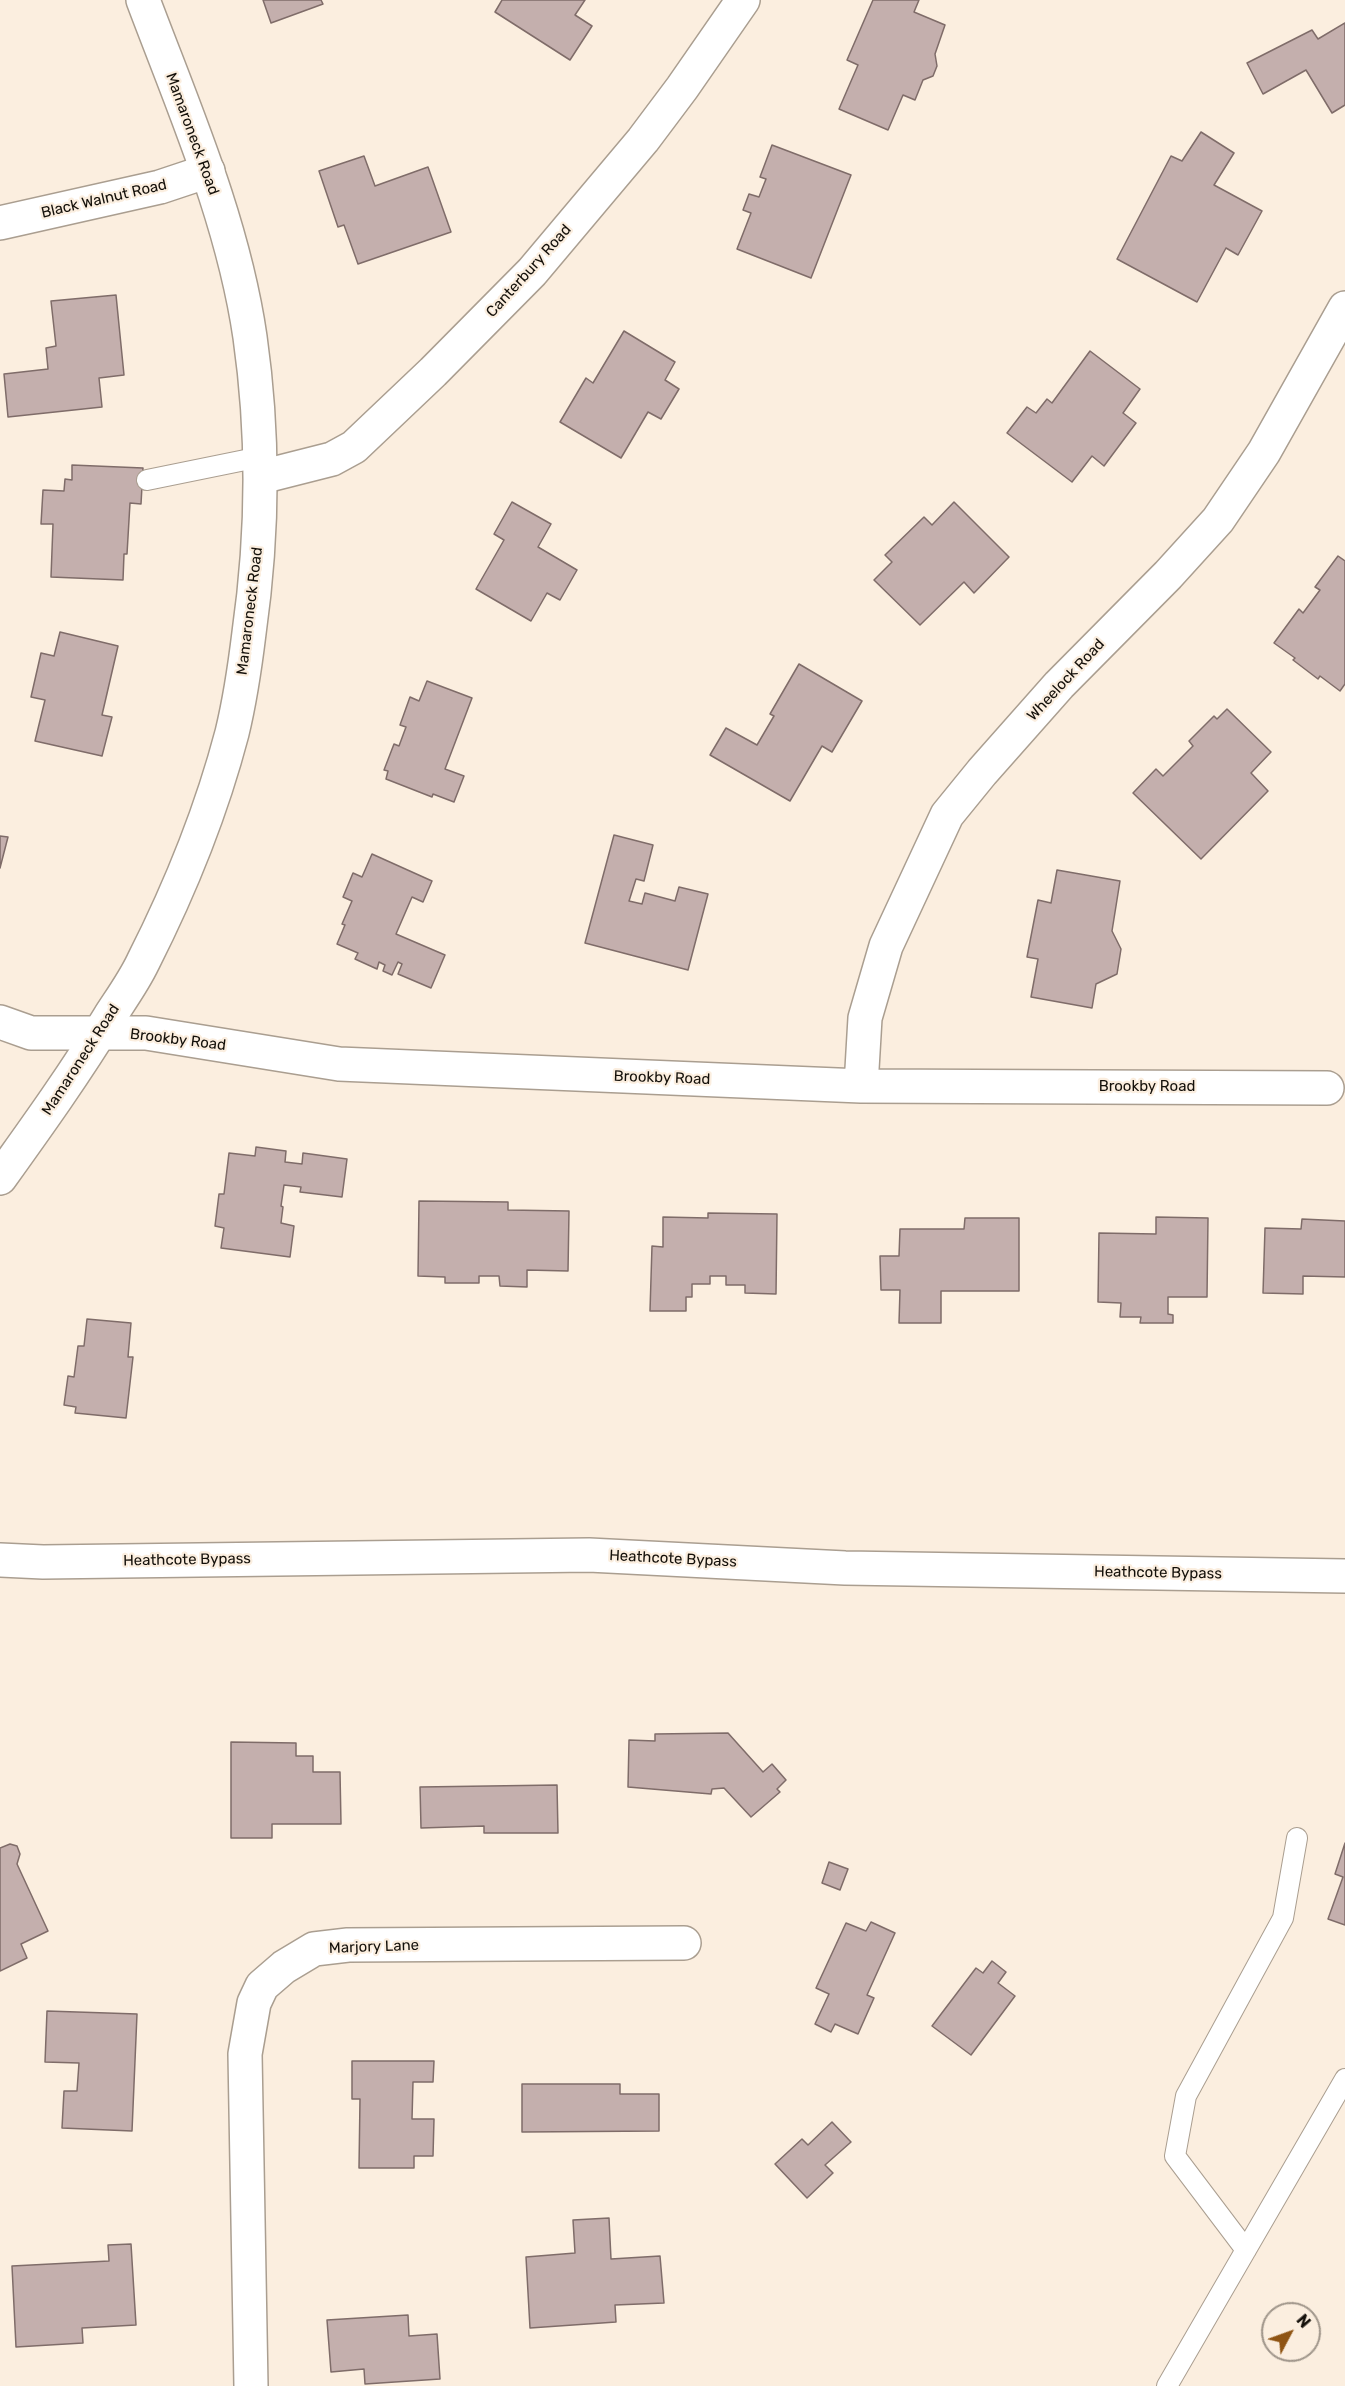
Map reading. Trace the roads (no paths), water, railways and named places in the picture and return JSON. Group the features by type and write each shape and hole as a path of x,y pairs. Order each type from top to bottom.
{"street":[{"name":"Mamaroneck Road","path":"0,1178 75,1074 142,965 184,878 209,808 232,731 245,663 256,580 260,467 250,335 232,256 208,171 143,0"},
{"name":"Canterbury Road","path":"260,467 333,459 354,447 433,372 532,272 643,140 743,0"},
{"name":"Black Walnut Road","path":"0,223 160,187 208,171"},
{"name":"Wheelock Road","path":"861,1086 865,1018 886,946 947,815 1059,685 1218,520 1264,452 1345,308"},
{"name":"Brookby Road","path":"0,1022 31,1033 146,1033 339,1064 861,1086 1328,1088"},
{"name":"Heathcote Bypass","path":"0,1560 43,1562 589,1555 845,1568 1345,1576"},
{"name":"Marjory Lane","path":"251,2386 245,2054 254,2003 262,1986 284,1967 314,1949 348,1945 684,1943"}],"lane":[{"path":"147,480 260,467"},
{"path":"1246,2250 1175,2156 1186,2096 1283,1918 1297,1838"},
{"path":"1167,2386 1345,2079"}]}
